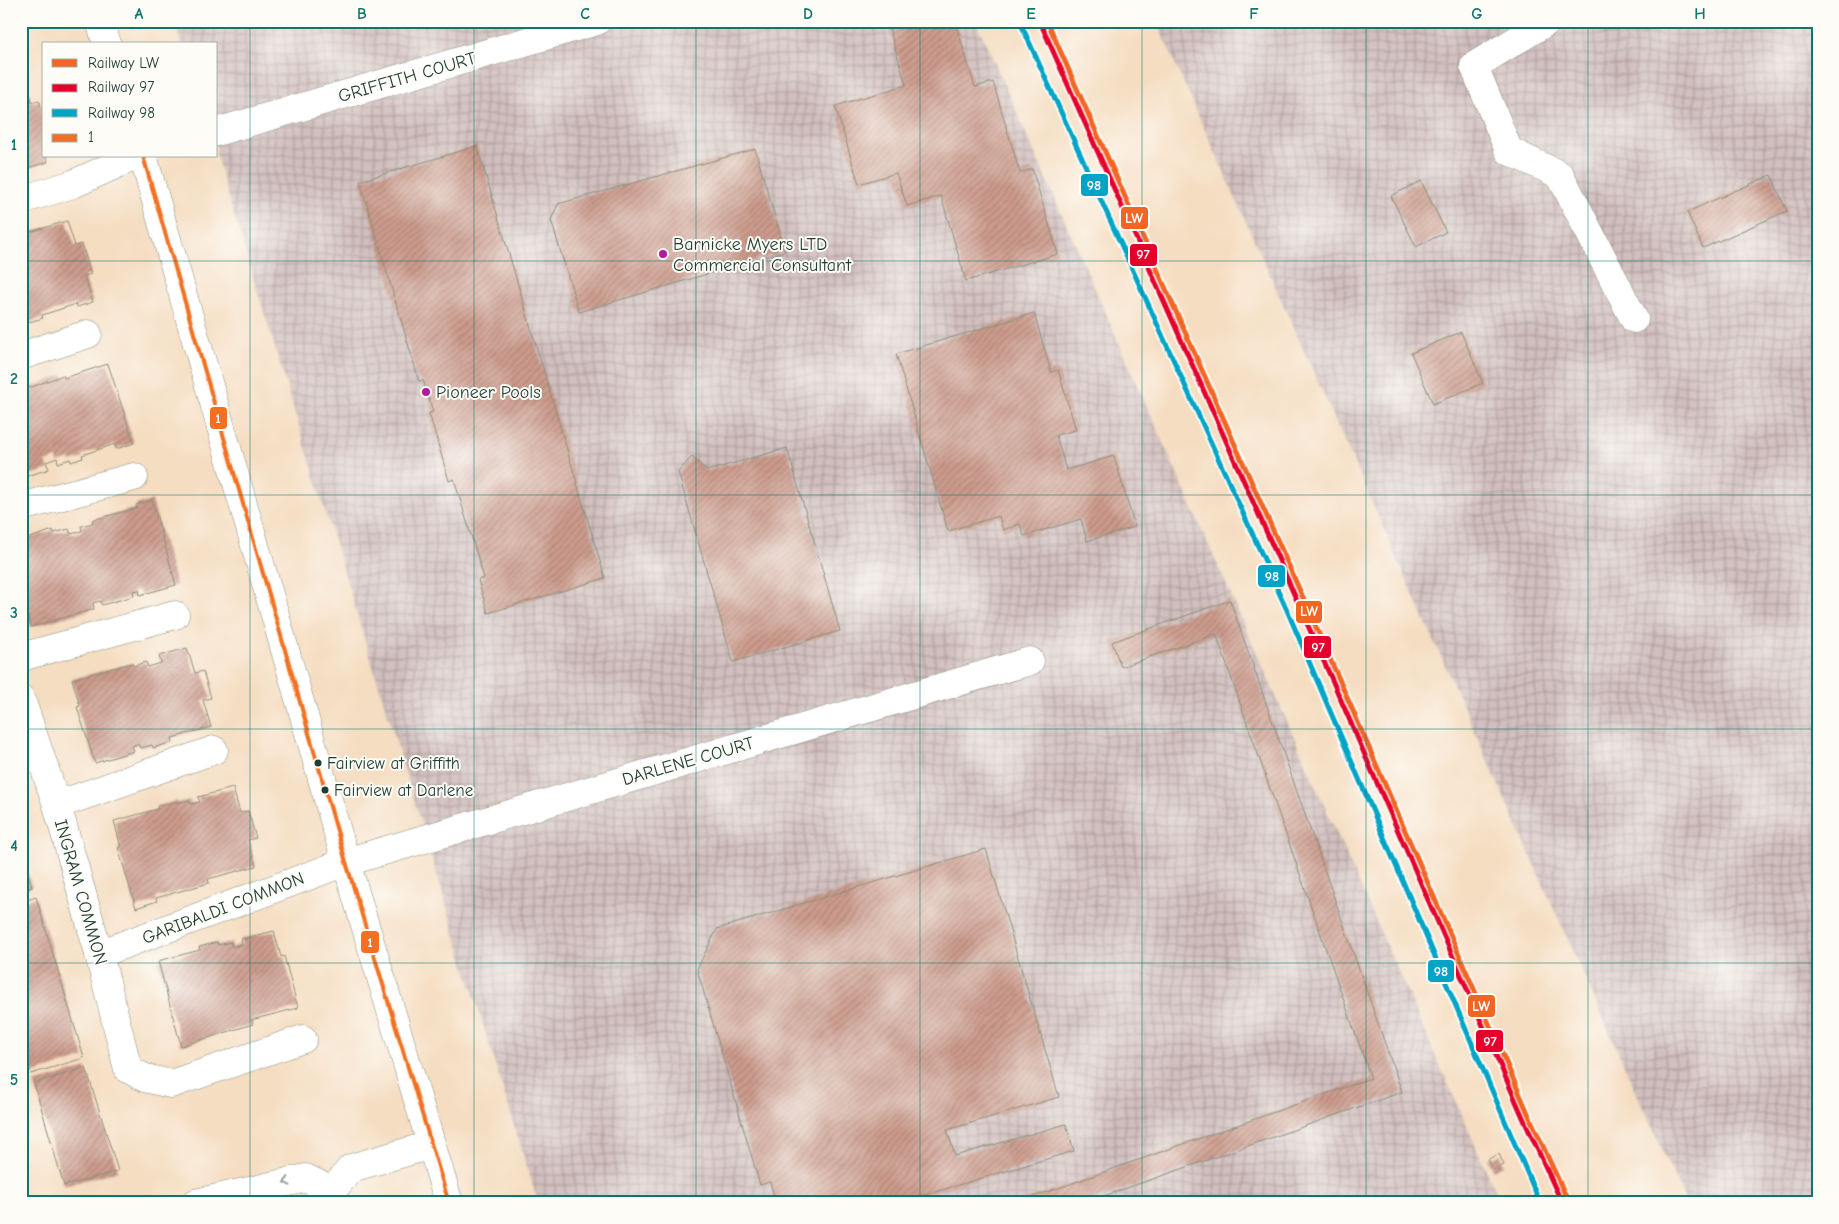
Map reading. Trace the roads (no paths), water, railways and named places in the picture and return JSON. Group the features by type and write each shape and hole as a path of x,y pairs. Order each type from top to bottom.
{"street":[{"path":"100,21 106,42"},
{"name":"GRIFFITH COURT","path":"218,131 597,21"},
{"path":"1548,21 1474,66 1508,151 1560,174 1634,319"},
{"path":"21,200 73,184 130,158"},
{"path":"144,158 346,862 449,1203"},
{"path":"21,356 88,334"},
{"path":"21,507 134,477"},
{"path":"21,657 175,615"},
{"name":"DARLENE COURT","path":"346,862 1030,661"},
{"name":"INGRAM COMMON","path":"21,699 57,805 99,954 128,1069 145,1078 171,1084 303,1038"},
{"path":"57,805 214,750"},
{"name":"GARIBALDI COMMON","path":"99,954 346,862"},
{"path":"196,1203 306,1178 333,1197 351,1168 431,1145"}],"rail line":[{"name":"LW","path":"1047,21 1569,1203"},
{"name":"98","path":"1021,24 1287,610 1540,1203"},
{"name":"97","path":"1041,24 1562,1203"}],"place":[{"name":"Barnicke Myers LTD Commercial Consultant","path":"663,254"},
{"name":"Pioneer Pools","path":"426,392"},
{"name":"Fairview at Griffith","path":"318,763"},
{"name":"Fairview at Darlene","path":"325,790"}]}
